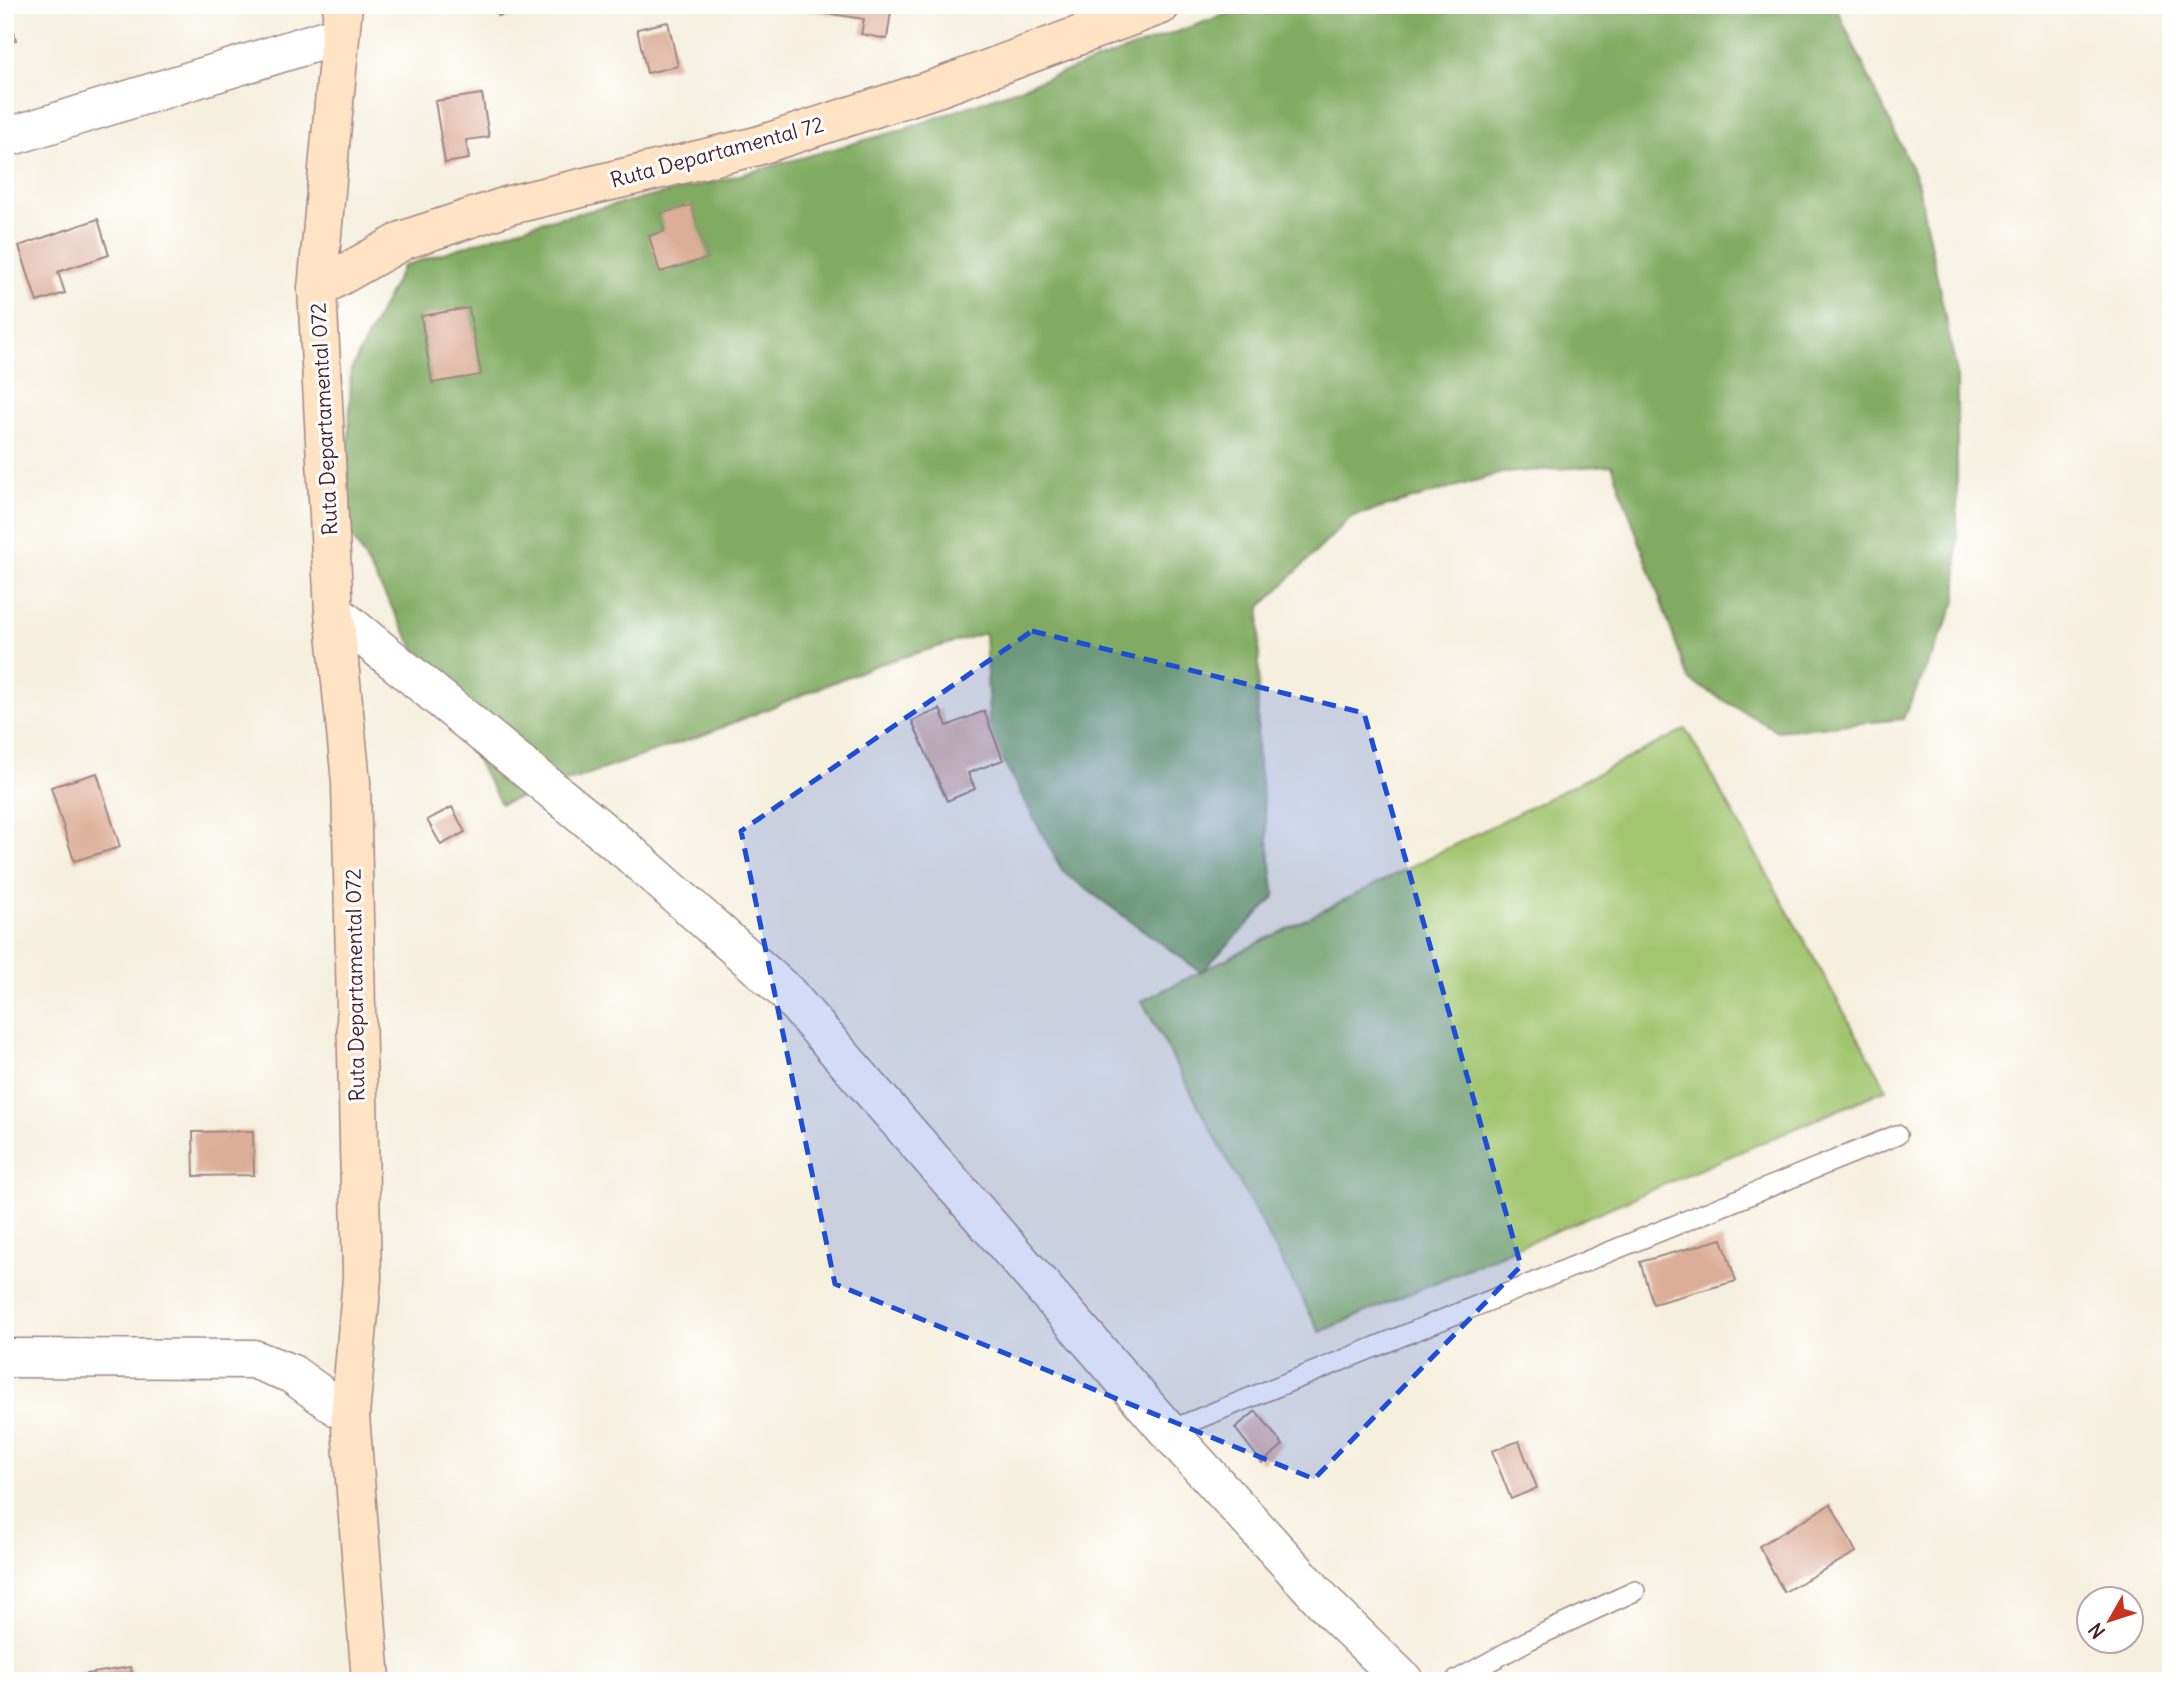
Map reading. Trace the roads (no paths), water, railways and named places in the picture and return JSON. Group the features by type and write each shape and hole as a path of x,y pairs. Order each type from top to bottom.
{"main road":[{"name":"Ruta Departamental 72","path":"317,289 404,240 510,205 757,146 940,87 1161,5"},
{"name":"Ruta Departamental 072","path":"341,20 317,289 334,612 351,782 362,1278 350,1416 371,1681"}],"street":[{"path":"5,138 341,20"},
{"path":"334,612 627,851 786,992 1168,1431 1334,1613 1404,1681"},
{"path":"5,1358 253,1359 292,1374 350,1416"}],"lane":[{"path":"1168,1431 1897,1135"},
{"path":"1455,1681 1529,1640 1635,1591"}]}
